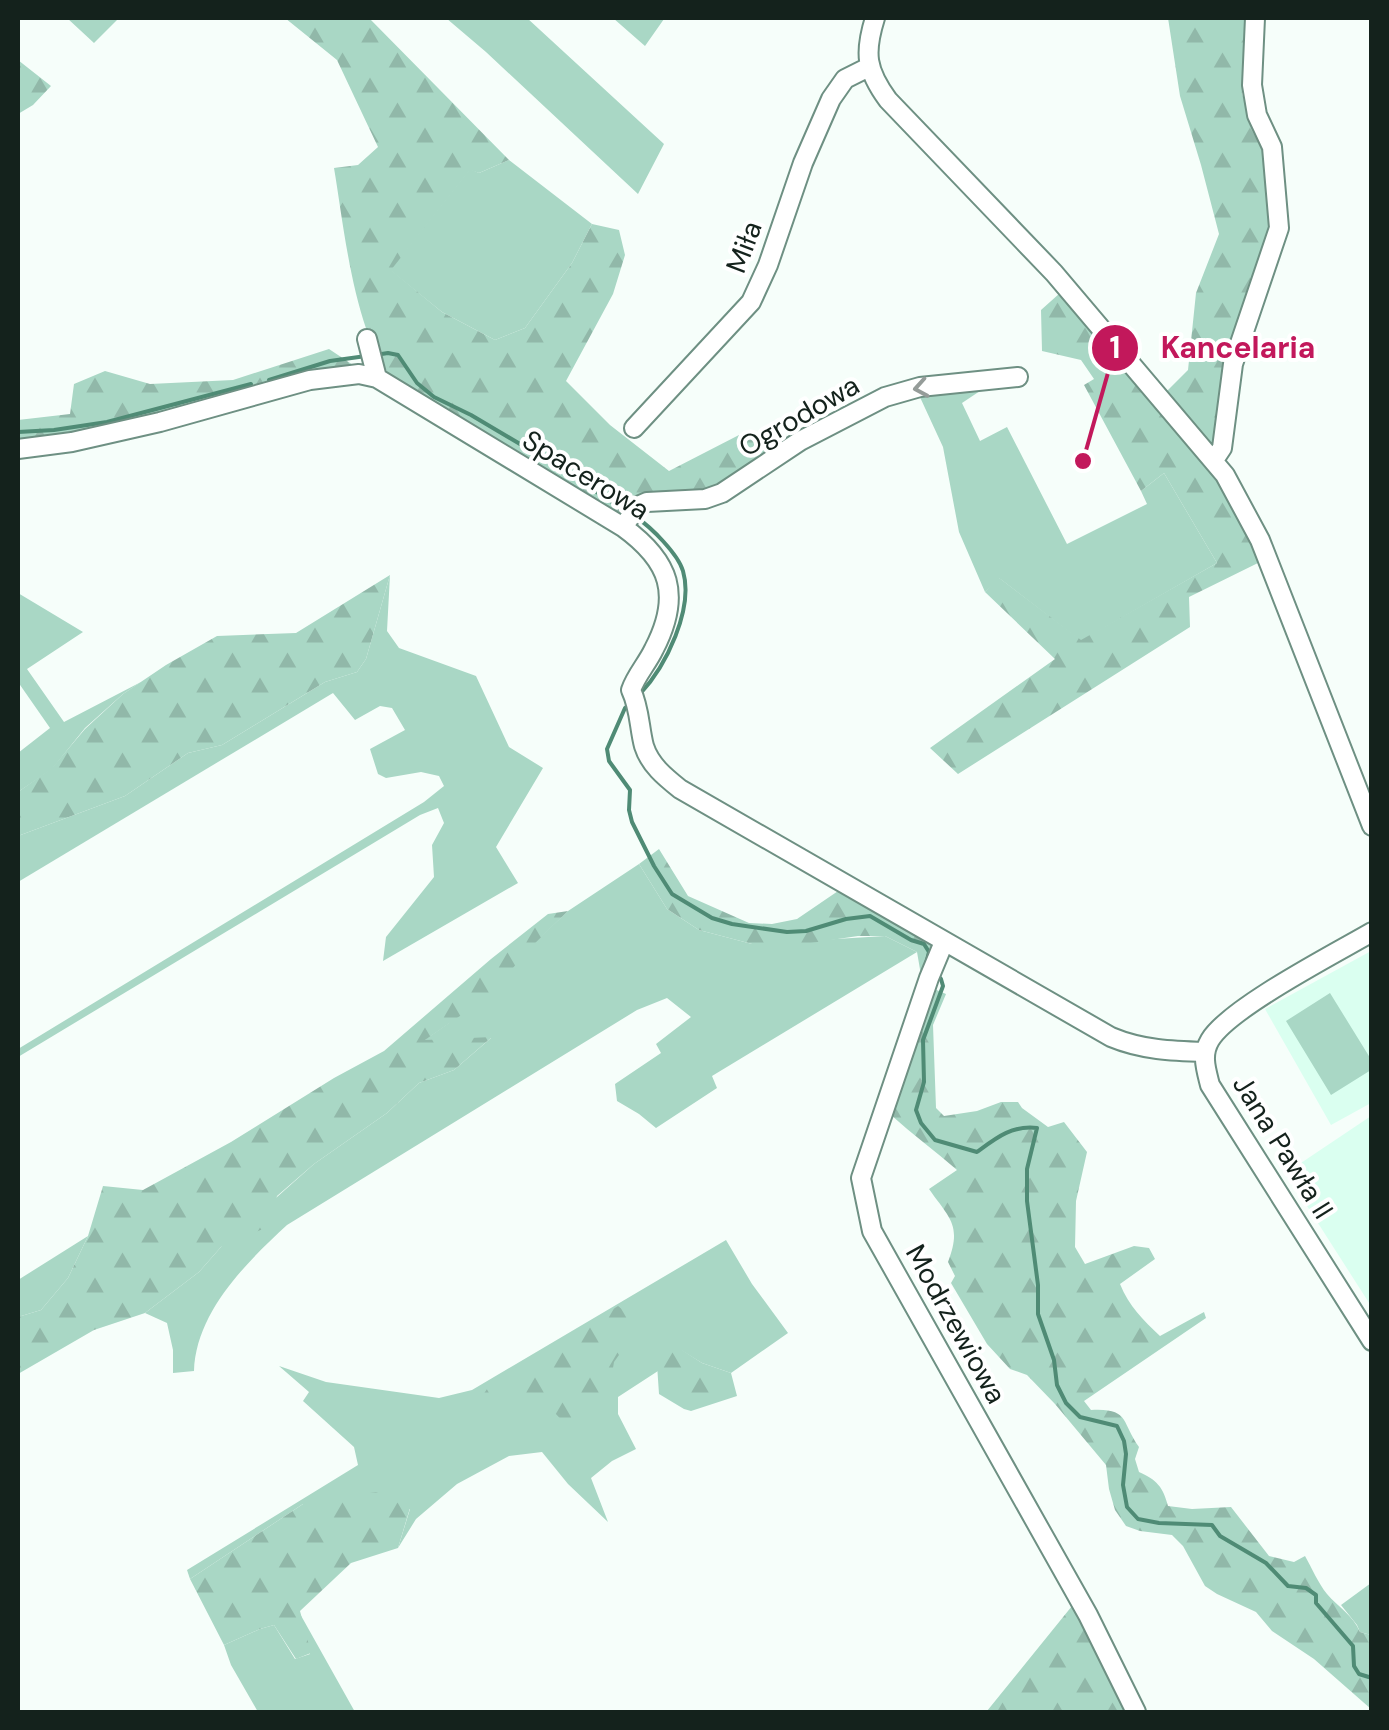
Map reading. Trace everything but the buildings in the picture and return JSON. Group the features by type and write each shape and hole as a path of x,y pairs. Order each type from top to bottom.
{"street":[{"path":"875,18 867,52 869,67 888,100 1054,272 1225,475 1260,540 1372,826"},
{"path":"1214,460 1222,448 1233,364 1278,228 1272,147 1256,115 1252,85 1255,18"},
{"name":"Miła","path":"634,428 751,302 831,98 845,79 869,67"},
{"name":"Spacerowa","path":"18,450 72,442 325,378 359,374 372,357 629,519 638,538 658,558 667,576 670,596 654,651 635,679 634,697 648,757 664,777 941,948 1111,1037 1150,1049 1205,1052"},
{"name":"Ogrodowa","path":"629,519 647,502 705,499 722,493 800,441 886,397 920,387 1018,377"},
{"name":"Jana Pawła II","path":"1372,932 1241,1012 1214,1034 1205,1052 1210,1085 1372,1341"},
{"name":"Modrzewiowa","path":"941,948 862,1178 872,1231 1088,1615 1136,1712"}],"shaded area":[{"path":"1371,951 1371,1103 1331,1125 1265,1009"},
{"path":"1371,1116 1371,1306 1286,1173"}],"green space":[{"path":"67,18 119,18 94,43"},
{"path":"285,18 369,18 509,160 479,173 470,170 391,270 442,312 495,340 525,328 572,263 592,224 619,230 625,255 613,294 566,381 610,425 669,471 739,435 779,449 722,488 647,498 622,521 397,383 383,365 361,313 334,168 358,165 378,147 337,60"},
{"path":"446,18 527,18 664,144 638,194 486,52"},
{"path":"613,18 662,18 664,19 645,46"},
{"path":"1168,18 1246,18 1242,93 1263,151 1271,226 1212,449 1165,393 1188,370 1196,293 1219,234 1180,96"},
{"path":"18,60 51,86 18,114"},
{"path":"509,160 592,224 572,263 525,328 495,340 442,312 390,270 470,169 479,173"},
{"path":"1060,293 1218,479 1260,562 1189,597 1190,627 958,774 930,748 1055,659 985,592 998,577 1081,640 1217,563 1164,473 1141,491 1084,385 1094,379 1081,360 1042,351 1041,310"},
{"path":"329,349 356,367 18,446 18,420 70,414 74,384 105,371 150,384 233,380"},
{"path":"986,387 962,403 980,441 1007,427 1067,544 1147,504 1141,491 1164,473 1217,563 1081,641 999,578 985,592 959,532 943,447 919,395"},
{"path":"390,575 387,631 399,648 476,676 509,747 543,768 496,847 518,883 383,961 386,937 434,877 432,845 444,823 438,808 420,815 18,1057 18,1049 424,802 444,786 439,776 421,772 386,778 378,774 370,749 405,730 392,708 380,706 355,720 333,693 18,882 18,836 125,796 188,753 222,745 325,682 357,672 366,659"},
{"path":"390,575 366,659 357,672 325,682 222,745 188,753 125,796 18,836 18,792 52,768 85,729 123,694 217,636 296,633"},
{"path":"18,593 83,632 27,669 64,722 141,682 85,728 52,769 18,792 18,753 50,728 18,682"},
{"path":"659,849 688,896 749,923 797,919 841,889 934,943 922,981 917,952 885,936 804,944 752,944 699,930 667,909 639,864"},
{"path":"639,864 667,909 699,930 752,944 885,936 917,952 712,1076 717,1088 656,1128 617,1101 615,1084 661,1053 656,1044 691,1017 667,998 637,1010 287,1225 240,1272 213,1309 197,1349 194,1371 173,1373 167,1323 145,1313 199,1272 221,1247 314,1164 387,1113 419,1083 454,1070 491,1038 423,1041 449,1023 568,911"},
{"path":"568,911 489,996 425,1040 492,1037 454,1070 419,1083 387,1113 314,1164 277,1196 270,1226 221,1247 199,1272 145,1313 94,1330 18,1374 18,1317 41,1310 68,1278 88,1236 103,1186 143,1190 231,1142 384,1051 548,914"},
{"path":"932,988 946,994 933,1025 936,1108 944,1116 977,1111 1001,1102 1018,1102 1048,1127 1064,1122 1087,1152 1076,1201 1075,1247 1085,1264 1134,1246 1149,1248 1155,1259 1120,1284 1137,1312 1160,1336 1204,1312 1206,1318 1084,1401 1091,1410 1112,1411 1123,1418 1139,1447 1135,1459 1139,1472 1158,1485 1168,1506 1231,1507 1269,1556 1294,1562 1305,1556 1327,1594 1360,1632 1371,1635 1371,1709 1314,1659 1272,1631 1256,1612 1205,1586 1183,1546 1172,1535 1126,1526 1115,1510 1106,1465 1027,1375 1010,1369 987,1344 951,1283 955,1276 948,1262 954,1231 929,1189 957,1170 891,1115"},
{"path":"1330,993 1372,1061 1371,1070 1331,1095 1286,1021"},
{"path":"88,1236 68,1278 41,1310 18,1317 18,1280"},
{"path":"726,1240 788,1333 731,1373 702,1363 681,1350 658,1371 618,1397 618,1414 636,1449 591,1478 608,1522 568,1484 542,1452 509,1456 457,1484 416,1519 398,1548 410,1509 303,1504 190,1579 187,1570 358,1465 354,1447 303,1401 309,1392 279,1366 326,1382 439,1398 472,1390"},
{"path":"618,1306 641,1324 614,1362 607,1403 593,1426 569,1428 541,1398 483,1395 493,1380"},
{"path":"677,1332 682,1350 702,1363 731,1373 737,1396 691,1411 659,1394 656,1350"},
{"path":"376,1492 410,1508 398,1548 351,1563 300,1611 311,1653 296,1659 274,1625 224,1645 190,1579 303,1504"},
{"path":"1371,1583 1371,1635 1360,1632 1341,1605"},
{"path":"1072,1606 1126,1712 987,1712 987,1711"},
{"path":"299,1612 355,1712 258,1712 231,1665 224,1645 274,1625 295,1659 310,1654"}],"waterway":[{"path":"375,355 398,355 417,383 434,397 552,463 629,513"},
{"path":"269,380 330,361 366,356"},
{"path":"18,432 107,422 251,384"},
{"path":"637,518 676,557 685,586 681,619 668,653 640,694"},
{"path":"630,704 607,749 609,761 630,790 632,822 672,894 712,918 787,932 870,916 924,944 929,952 926,964"},
{"path":"936,974 943,986 923,1040 924,1082 916,1110 935,1140 977,1152 1012,1131 1037,1128 1027,1169 1027,1201 1038,1314 1054,1360 1057,1385 1066,1403 1080,1417 1117,1426 1124,1441 1127,1507 1138,1519 1212,1525 1220,1536 1266,1563 1288,1586 1306,1588 1316,1595 1316,1603 1353,1646 1354,1666 1359,1674 1372,1678"}],"place":[{"name":"Kancelaria","path":"1083,461"}]}
